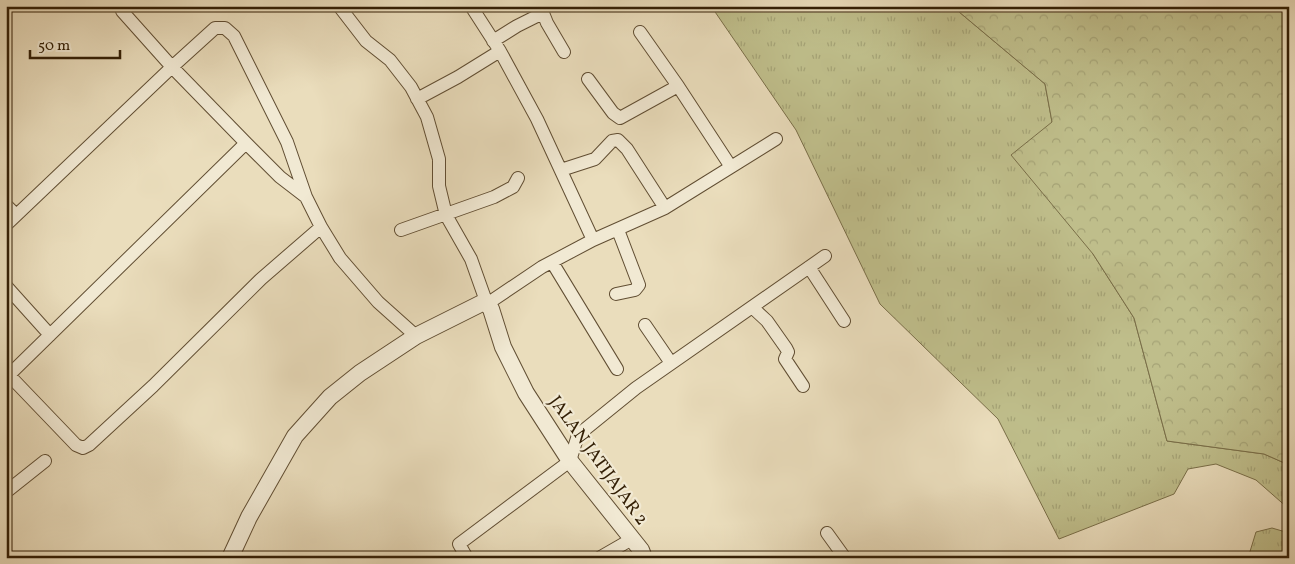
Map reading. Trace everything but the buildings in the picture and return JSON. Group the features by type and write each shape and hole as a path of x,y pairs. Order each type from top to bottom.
{"street":[{"path":"339,6 366,41 390,60 411,87 427,117 439,158 439,186 446,215 471,259 487,304"},
{"path":"471,6 537,119 593,240"},
{"path":"417,99 458,77 517,26 543,10 547,23 564,52"},
{"path":"122,11 172,67 246,143 280,177 306,198"},
{"path":"6,225 215,28 225,28 234,36 287,142 306,198 340,258 358,281 389,313 416,336"},
{"path":"640,32 731,167"},
{"path":"588,79 613,113 620,118 678,86"},
{"path":"230,558 248,518 295,436 330,397 360,373 416,336 480,303 487,304 552,262 593,240 665,208 776,139"},
{"path":"561,170 595,159 612,141 618,140 624,145 665,208"},
{"path":"246,143 50,335 7,373 76,445 83,448 89,445 153,386 261,279 321,227"},
{"path":"401,230 501,194 513,187 518,178"},
{"path":"6,204 16,215"},
{"path":"616,294 635,290 639,285 618,230"},
{"path":"467,558 459,544 570,461 578,435 636,388 825,256"},
{"path":"552,262 617,369"},
{"path":"809,267 844,321"},
{"path":"6,286 50,335"},
{"name":"JALAN JATIJAJAR 2","path":"487,304 493,313 503,347 526,393 570,461 641,550 644,558"},
{"path":"752,307 767,321 786,348 788,352 784,359 803,386"},
{"path":"645,325 671,363"},
{"path":"6,492 45,461"},
{"path":"827,533 845,558"},
{"path":"599,558 632,539"}],"green space":[{"path":"711,6 952,6 1045,84 1052,122 1093,254 1134,318 1167,441 1264,454 1289,465 1289,509 1256,480 1216,464 1188,469 1174,494 1059,539 998,419 880,304 796,130"},
{"path":"952,6 1289,6 1289,465 1264,454 1167,441 1134,318 1093,254 1011,155 1052,122 1045,84"},
{"path":"1272,528 1289,533 1289,558 1248,558 1256,532"}],"waterway":[{"path":"1088,556 1099,558"}]}
